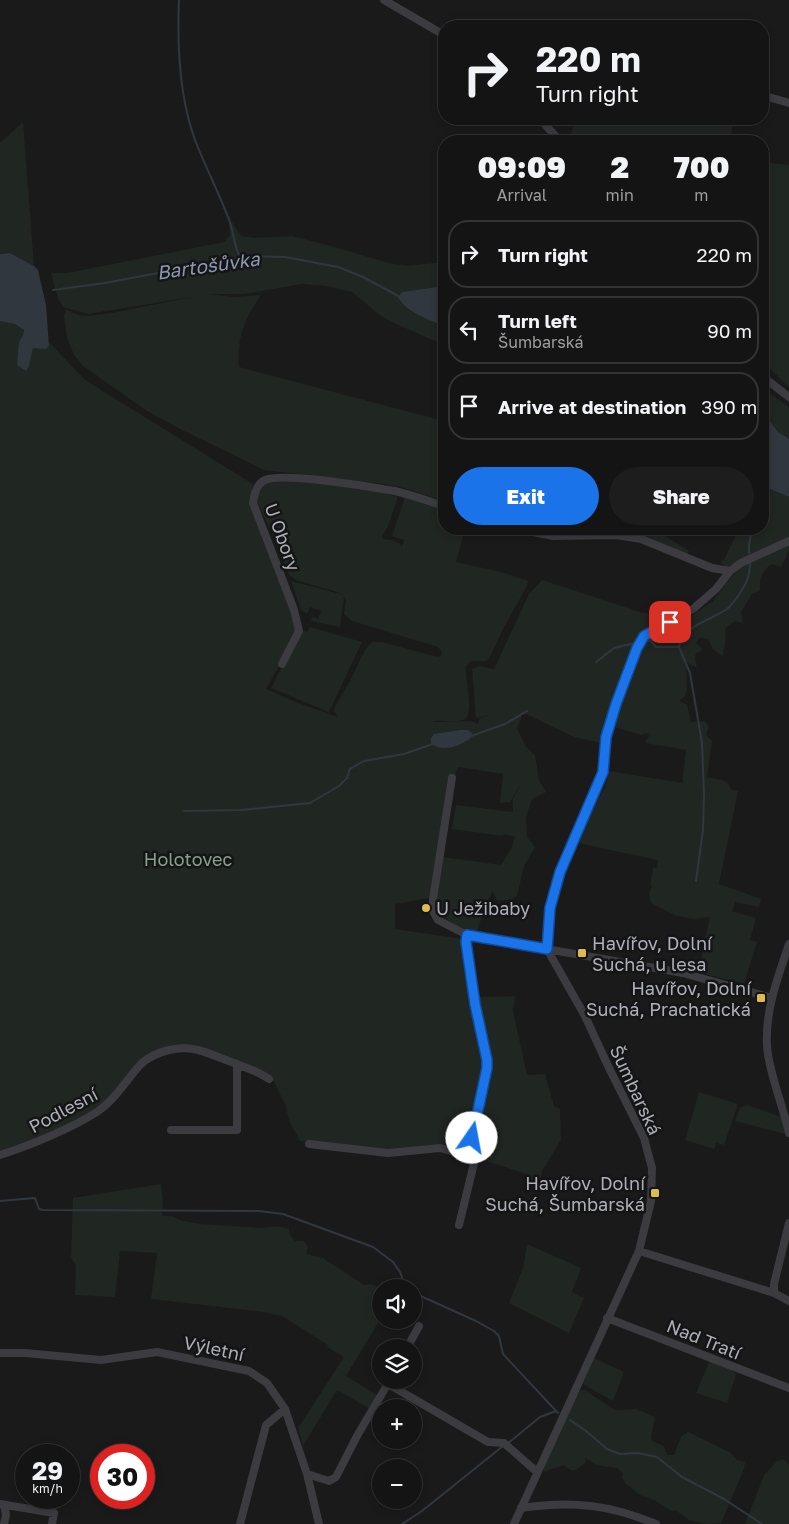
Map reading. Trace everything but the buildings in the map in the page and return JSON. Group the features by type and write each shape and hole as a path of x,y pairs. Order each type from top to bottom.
{"street":[{"path":"384,0 438,32"},
{"path":"769,97 789,103"},
{"path":"769,381 789,397"},
{"name":"U Obory","path":"282,664 299,630 294,610 253,503 256,490 262,481 268,479 300,478 396,492 438,504"},
{"path":"548,535 616,535 641,539 712,568 730,571"},
{"path":"547,949 550,908 560,872 603,772 606,737 616,704 640,642 644,636 694,609 716,589 730,571 741,563 789,541"},
{"path":"452,778 433,899 432,911 438,920 467,935 683,973 772,998"},
{"path":"467,935 466,942 475,1004 487,1060 469,1156"},
{"path":"789,944 772,998 768,1022 767,1047 789,1133"},
{"name":"Šumbarská","path":"514,1524 639,1251 651,1201 652,1168 644,1138 585,1016 547,949"},
{"name":"Podlesní","path":"0,1155 29,1145 98,1112 111,1102 141,1064 161,1052 183,1048 197,1050 252,1069 268,1079"},
{"path":"171,1130 237,1130 237,1065"},
{"path":"309,1144 388,1153 440,1148 475,1159 459,1225"},
{"path":"774,1293 774,1284 789,1223"},
{"path":"639,1251 774,1293 789,1300"},
{"name":"Nad Tratí","path":"607,1318 789,1388"},
{"name":"Výletní","path":"0,1353 25,1353 101,1360 151,1352 165,1353 249,1371 267,1383 285,1409 307,1474 319,1524"},
{"path":"307,1474 329,1481 336,1477 357,1436 385,1389"},
{"path":"401,1389 488,1442 504,1442 537,1472"},
{"path":"240,1524 266,1425 285,1409"},
{"path":"522,1508 560,1503 593,1505 622,1511 656,1524"},
{"path":"4,1524 6,1515 2,1504 54,1513 52,1524"}],"green space":[{"path":"23,122 34,266 10,253 0,254 0,143"},
{"path":"732,125 732,135 571,135 573,126"},
{"path":"769,163 789,165 789,387 769,368"},
{"path":"229,222 233,223 242,236 254,238 292,236 389,263 407,266 438,263 438,287 402,292 408,309 438,323 438,342 381,316 352,292 326,286 302,284 244,294 210,294 234,297 261,295 250,312 243,329 239,346 239,367 438,419 438,499 401,487 384,484 264,470 147,411 83,366 74,355 67,338 64,316 66,309 78,315 88,316 192,297 88,314 63,307 58,298 51,273 67,273 224,242 230,235"},
{"name":"Holotovec","path":"0,321 15,324 24,330 19,342 29,366 33,348 49,346 49,342 85,380 253,484 250,504 261,530 281,564 298,608 294,640 266,689 298,703 338,717 334,711 335,706 365,650 372,642 382,642 438,657 442,651 438,647 352,621 344,614 346,600 344,596 340,627 311,621 312,617 318,619 321,611 310,607 307,614 301,610 291,581 344,595 296,580 289,575 257,502 260,489 271,481 282,480 335,484 398,497 382,537 383,539 400,544 402,547 404,540 392,536 405,497 438,507 438,535 463,535 456,562 501,572 528,581 489,659 486,661 471,661 466,666 469,704 467,717 459,721 431,722 471,721 478,724 480,718 489,715 476,718 472,669 479,666 494,669 529,594 542,580 643,613 683,603 686,607 681,612 658,623 634,641 601,743 574,737 526,714 520,714 522,717 517,728 526,747 535,755 539,780 546,792 532,799 526,817 527,837 535,847 524,866 517,896 512,900 497,900 492,891 476,933 456,926 438,912 436,901 443,857 501,865 511,849 515,837 504,834 503,836 452,829 456,805 513,812 513,799 520,785 510,802 500,803 503,774 459,767 456,772 430,898 395,904 395,929 469,940 476,997 515,996 513,1011 527,1075 545,1074 554,1106 560,1109 561,1140 542,1171 540,1186 534,1189 529,1175 447,1148 430,1145 388,1150 300,1141 289,1121 286,1106 274,1082 254,1068 200,1049 159,1051 109,1101 73,1124 0,1153"},
{"path":"769,393 789,407 789,439 778,432 769,420"},
{"path":"769,489 789,497 789,537 727,567 721,564 720,561 724,560 736,535 769,535"},
{"path":"631,535 664,535 689,551 687,555"},
{"path":"789,543 789,550 781,567 771,564 763,573 760,591 752,594 741,612 743,623 735,621 725,628 726,639 723,657 713,649 708,639 700,637 696,643 703,650 696,653 697,668 686,662 687,689 685,696 680,700 687,705 691,722 705,721 709,727 706,735 712,741 707,777 722,780 728,783 731,789 738,791 719,884 761,899 759,907 735,902 732,911 756,918 750,940 757,942 744,984 698,972 710,917 695,919 677,916 651,903 649,893 652,885 650,885 653,868 657,868 658,860 582,844 578,840 605,788 609,771 682,783 686,750 645,743 649,735 646,733 641,735 615,727 630,677 643,643 659,630 696,613 713,601 729,579 743,565"},
{"path":"310,627 362,642 329,712 271,688 301,630 307,632"},
{"path":"699,1092 738,1104 724,1145 716,1143 714,1149 685,1140"},
{"path":"747,1105 782,1117 786,1134 735,1121 740,1108"},
{"path":"161,1184 162,1216 171,1216 183,1221 201,1224 262,1228 278,1226 289,1229 289,1234 295,1241 304,1241 308,1247 306,1254 323,1258 364,1285 372,1284 372,1329 374,1329 346,1376 377,1395 375,1399 372,1399 370,1409 337,1390 303,1446 298,1428 344,1357 282,1316 264,1312 151,1299 157,1253 120,1251 115,1297 75,1295 76,1266 71,1257 73,1198"},
{"path":"527,1244 581,1268 572,1292 584,1298 569,1333 509,1303 523,1268"},
{"path":"594,1358 624,1372 613,1401 583,1384"},
{"path":"710,1360 732,1369 736,1375 727,1403 696,1393"},
{"path":"581,1390 585,1390 615,1410 636,1409 655,1417 652,1441 664,1446 667,1455 674,1455 681,1437 688,1432 729,1452 737,1460 745,1462 744,1469 721,1523 706,1524 689,1520 677,1511 670,1510 654,1500 640,1495 626,1484 622,1478 623,1473 617,1468 596,1465 586,1458 585,1463 576,1470 570,1470 564,1465 544,1472 544,1466 576,1394"},
{"path":"784,1459 789,1465 789,1524 745,1524 764,1475 777,1461"}],"shaded area":[{"path":"10,253 38,270 46,305 49,346 46,349 33,348 26,371 17,365 19,342 24,330 15,324 0,321 0,254"},
{"path":"438,287 438,323 412,311 402,303 398,297 402,292"},
{"path":"769,420 778,432 789,439 789,497 769,489"},
{"path":"468,730 474,735 465,742 453,747 441,748 431,743 431,738 434,734"}],"waterway":[{"path":"179,0 180,71 185,106 195,140 230,222 240,257"},
{"name":"Bartošůvka","path":"53,290 105,283 248,256 285,257 338,267 363,277 400,297"},
{"path":"749,553 751,535"},
{"path":"645,640 651,641 656,647 679,647 681,640 691,629 727,609 732,604 746,583 750,564"},
{"path":"596,662 614,648 635,643"},
{"path":"679,647 690,673 702,743 703,830 696,881"},
{"path":"471,736 505,724 527,711"},
{"path":"184,811 241,810 310,803 339,786 347,778 350,769 364,761 404,754 433,744"},
{"path":"0,1201 35,1198 39,1209 43,1210 259,1211 283,1214 373,1247 393,1262 403,1279"},
{"path":"422,1297 494,1331 499,1336 503,1354 558,1413"},
{"path":"507,1444 540,1417 556,1411"},
{"path":"570,1420 607,1449 620,1454 638,1453 657,1457 682,1477 724,1499 762,1524"},
{"path":"402,1524 422,1511 503,1446"}],"place":[{"name":"U Ježibaby","path":"426,908"},
{"name":"Havířov, Dolní Suchá, u lesa","path":"582,953"},
{"name":"Havířov, Dolní Suchá, Prachatická","path":"761,998"},
{"name":"Havířov, Dolní Suchá, Šumbarská","path":"655,1193"}],"route":[{"path":"472,1138 487,1068 487,1060 475,1004 466,942 467,935 547,949 550,908 560,872 603,772 606,737 637,648 644,636 670,622"}]}
